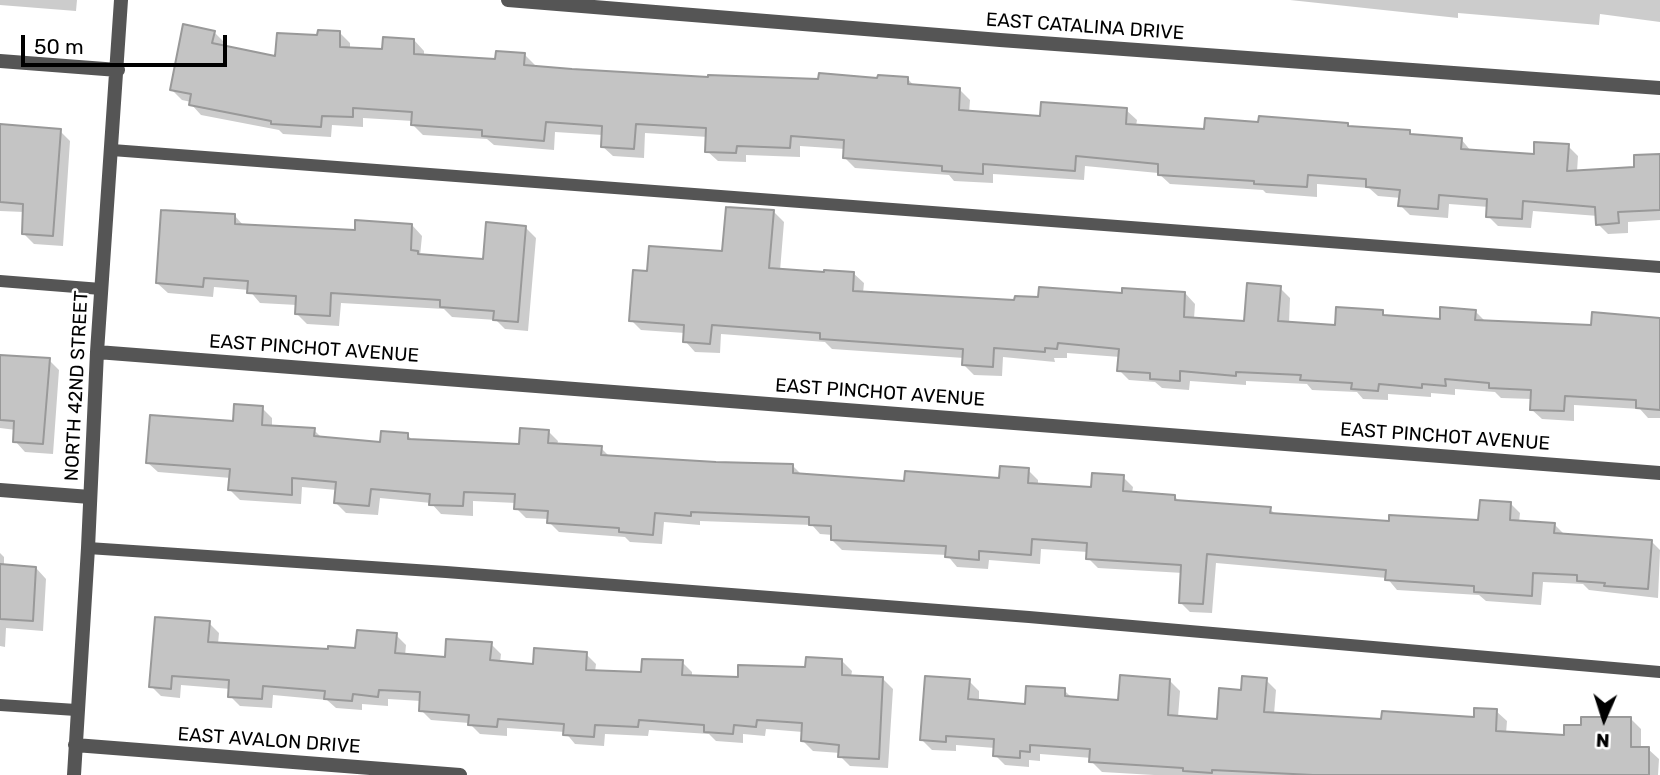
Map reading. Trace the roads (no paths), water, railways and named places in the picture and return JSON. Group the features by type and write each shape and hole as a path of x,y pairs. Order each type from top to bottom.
{"street":[{"name":"NORTH 42ND STREET","path":"74,775 97,352 121,0"},
{"name":"EAST CATALINA DRIVE","path":"508,0 1013,41 1660,88"},
{"path":"0,61 118,69"},
{"name":"EAST PINCHOT AVENUE","path":"97,352 1660,473"},
{"path":"0,490 90,497"},
{"name":"EAST AVALON DRIVE","path":"75,745 460,775"}],"lane":[{"path":"112,150 1660,268"},
{"path":"0,281 102,289"},
{"path":"88,548 446,572 1001,615 1660,672"},
{"path":"0,705 76,710"}]}
